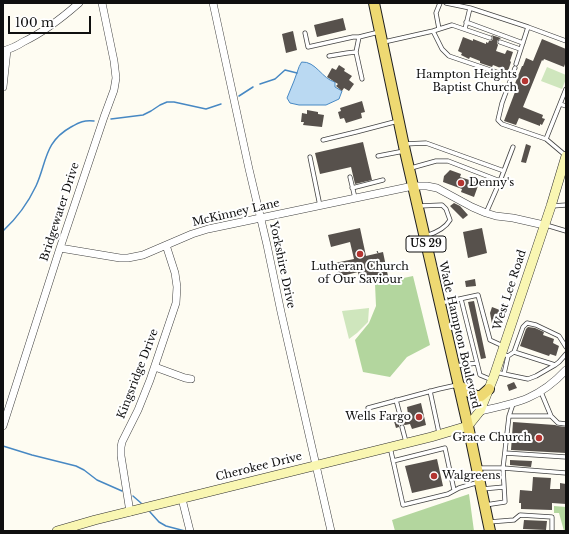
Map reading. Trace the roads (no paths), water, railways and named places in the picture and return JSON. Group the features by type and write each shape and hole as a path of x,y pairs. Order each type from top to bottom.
{"main road":[{"name":"Wade Hampton Boulevard","path":"374,3 405,147 410,168 417,186 418,206 489,526"},
{"path":"458,385 476,396 480,396 495,379"}],"street":[{"path":"3,87 5,50 30,39 52,25 79,3"},
{"name":"Bridgewater Drive","path":"3,426 60,248 101,125 112,97 116,70 102,3"},
{"name":"Yorkshire Drive","path":"213,3 331,531"},
{"name":"West Lee Road","path":"468,426 480,411 495,379 505,352 566,156"},
{"path":"417,186 437,188 486,213 544,225"},
{"name":"McKinney Lane","path":"60,248 128,258 143,255 192,234 208,229 417,186"},
{"name":"Kingsridge Drive","path":"130,512 121,456 121,447 155,367 172,316 177,295 175,273 166,245"},
{"path":"155,367 191,379"},
{"path":"480,411 513,404 541,392 566,370"},
{"name":"Cherokee Drive","path":"57,531 67,530 130,512 468,426"},
{"path":"182,499 190,531"}],"lane":[{"path":"439,29 436,13 440,3"},
{"path":"446,3 470,8 566,41"},
{"path":"465,30 470,8"},
{"path":"466,22 523,43"},
{"path":"305,33 308,47 353,37 381,37 433,31 452,25 490,38"},
{"path":"528,27 502,102 498,120 502,124 546,139 566,156"},
{"path":"433,31 442,49 449,56 511,77"},
{"path":"359,37 356,52 362,79"},
{"path":"500,42 520,49"},
{"path":"328,56 356,52"},
{"path":"546,139 566,89"},
{"path":"560,104 566,106"},
{"path":"323,140 400,121"},
{"path":"378,156 405,147 426,143 504,171"},
{"path":"486,213 500,182 513,147"},
{"path":"310,157 320,206"},
{"path":"410,168 436,161 448,161 500,182"},
{"path":"350,177 355,198"},
{"path":"352,188 383,180"},
{"path":"418,206 442,205 446,209 450,220 448,224 436,233 425,236"},
{"path":"551,206 566,205"},
{"path":"544,225 566,231"},
{"path":"440,304 478,295 490,340 505,352 514,352 555,365"},
{"path":"461,299 480,375 495,379 528,379 555,365 566,354"},
{"path":"514,352 523,327 527,324 536,324 559,336 566,347"},
{"path":"454,366 477,363"},
{"path":"368,408 458,385"},
{"path":"430,391 439,434"},
{"path":"541,392 550,416 558,423 566,424"},
{"path":"396,400 400,415"},
{"path":"484,505 505,502 503,468 509,416 513,404"},
{"path":"509,416 550,416"},
{"path":"402,427 406,442"},
{"path":"390,446 403,505 448,494 459,488 480,486 504,487"},
{"path":"393,461 444,448 454,490"},
{"path":"505,453 566,457"},
{"path":"476,468 503,468 566,473"},
{"path":"489,526 514,520 520,515 552,517 552,531"}],"water":[{"path":"302,62 311,64 330,80 335,82 335,87 342,91 339,99 326,105 299,105 290,103 287,98"}],"waterway":[{"path":"260,84 275,79 285,70 297,73"},
{"path":"239,96 253,87"},
{"path":"111,119 143,115 167,102 174,102 206,109 221,104"},
{"path":"3,231 22,210 36,186 48,153 56,139 62,133 77,124 85,121 94,121"},
{"path":"3,446 76,466 97,480 122,491"},
{"path":"133,496 141,503"},
{"path":"150,512 159,522 166,526 185,531"}],"place":[{"name":"Hampton Heights Baptist Church","path":"525,81"},
{"name":"Denny's","path":"461,183"},
{"name":"Lutheran Church of Our Saviour","path":"360,254"},
{"name":"Wells Fargo","path":"419,417"},
{"name":"Grace Church","path":"539,438"},
{"name":"Walgreens","path":"434,476"}]}
